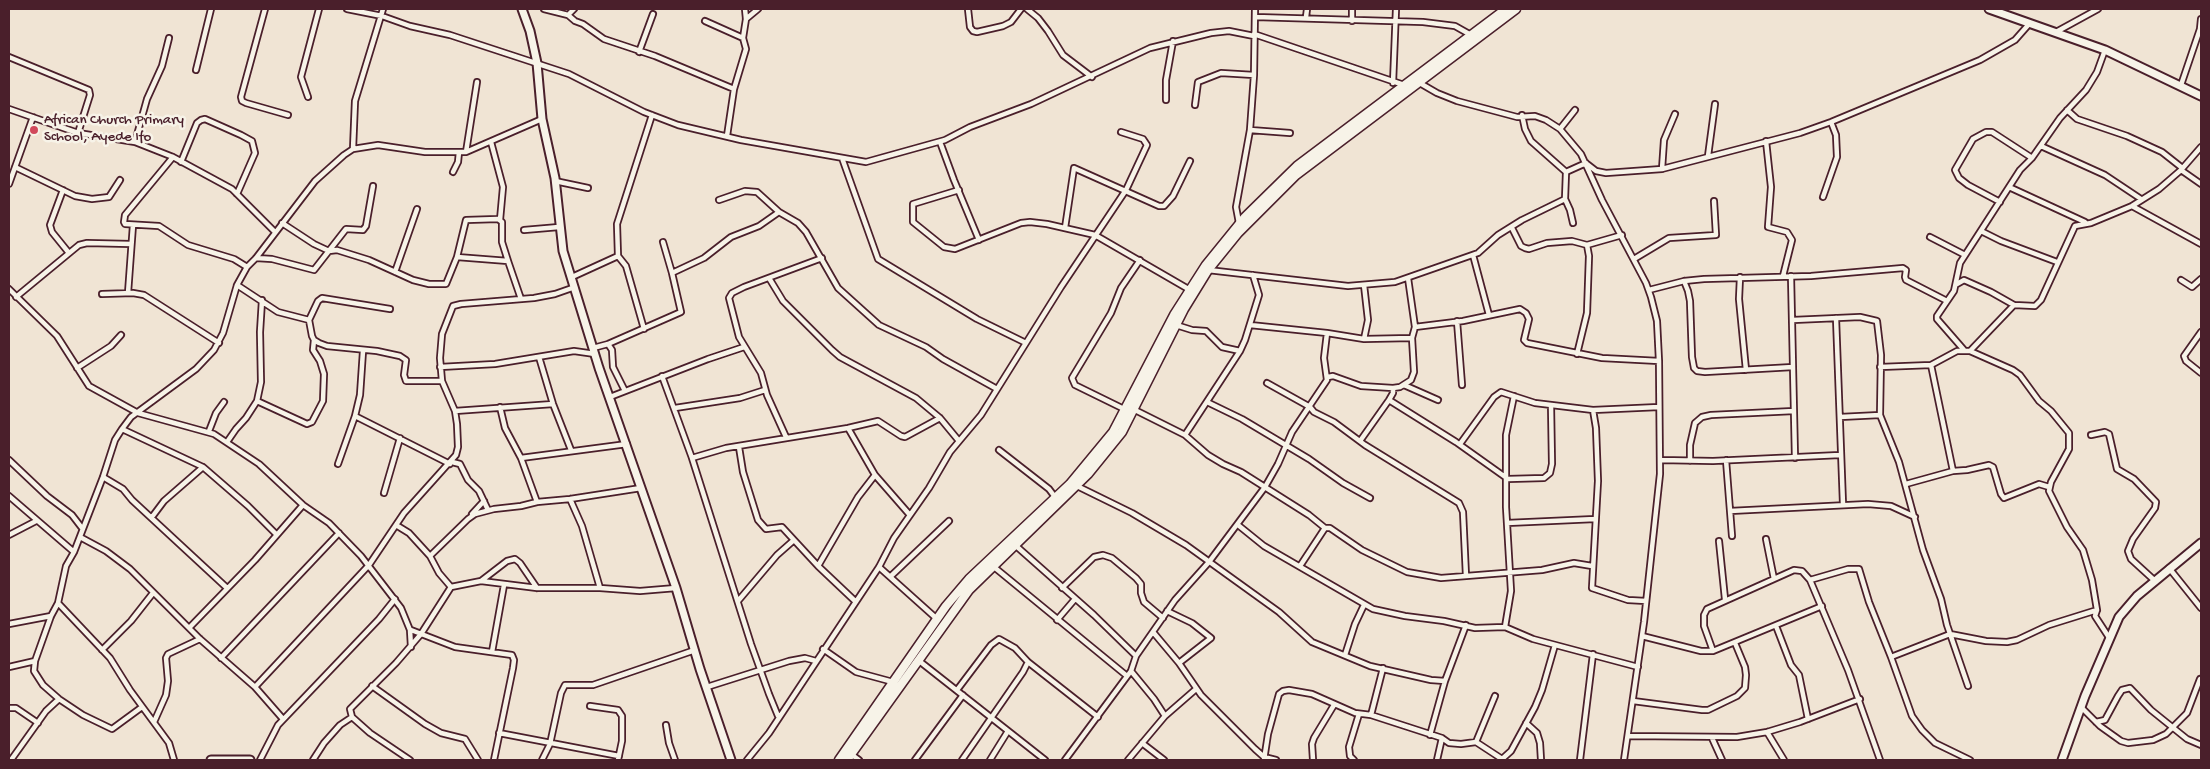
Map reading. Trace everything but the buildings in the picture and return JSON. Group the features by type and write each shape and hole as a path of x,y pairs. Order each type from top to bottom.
{"main road":[{"path":"839,760 937,619 969,579 1084,470 1113,432 1174,314 1206,265 1239,223 1262,198 1297,166 1506,9"},
{"path":"849,757 867,729 892,699 969,590 1099,463 1122,432 1135,410 1176,325 1208,270 1238,233 1296,175 1516,9"}],"street":[{"path":"196,70 211,9"},
{"path":"265,9 241,98 246,103 288,114"},
{"path":"308,97 301,78 319,9"},
{"path":"347,9 382,16 410,26 489,47 569,74 652,115 678,125 866,162 940,142 990,118 1024,106 1092,76 1150,48 1173,41 1229,31 1254,35 1393,83 1404,85"},
{"path":"353,149 356,101 383,9"},
{"path":"522,9 530,31 536,63 542,119 555,181 563,252 594,351 676,588 731,760"},
{"path":"544,9 568,15 574,22 584,24 604,39 655,56 734,89"},
{"path":"568,15 574,9"},
{"path":"727,136 734,89 746,49 743,38 746,19 745,9"},
{"path":"746,19 758,9"},
{"path":"968,9 970,26 973,31 977,32 1003,26 1010,22 1021,9"},
{"path":"1027,9 1038,18 1048,31 1063,56 1092,76"},
{"path":"1239,223 1236,207 1250,130 1254,75 1255,9"},
{"path":"1306,17 1307,9"},
{"path":"1352,9 1352,21"},
{"path":"1393,83 1396,9"},
{"path":"1989,9 2104,50 2201,96"},
{"path":"2056,32 2086,11 2098,9"},
{"path":"639,52 653,14"},
{"path":"1255,17 1306,17 1395,23 1423,22 1455,26 1471,35"},
{"path":"2181,85 2200,29 2201,19"},
{"path":"705,21 743,38"},
{"path":"1586,163 1596,171 1606,173 1662,169 1800,133 1980,60 2016,40 2030,23"},
{"path":"135,142 147,99 162,66 169,38"},
{"path":"1166,100 1166,80 1173,41"},
{"path":"1964,350 1937,319 1937,316 1957,284 1959,268 1965,255 2020,170 2032,158 2067,110 2075,104 2086,90 2097,72 2104,50"},
{"path":"9,57 89,90 90,95 78,133"},
{"path":"1195,105 1198,82 1221,73 1254,75"},
{"path":"466,152 477,82"},
{"path":"1418,82 1437,93 1457,101 1517,117 1522,115 1546,120 1560,129 1586,163 1649,290 1656,315 1659,361 1660,460 1642,636 1624,760"},
{"path":"1708,156 1715,104"},
{"path":"9,108 78,133 135,142 173,158 237,194 275,232"},
{"path":"1560,129 1575,110"},
{"path":"2067,110 2077,119 2127,136 2162,152 2201,184"},
{"path":"1662,169 1664,140 1675,114"},
{"path":"644,329 626,266 618,256 619,216 652,115"},
{"path":"1522,115 1525,129 1531,141 1566,172"},
{"path":"9,184 33,117"},
{"path":"181,162 200,120 205,119 252,141 255,153 237,194"},
{"path":"142,707 112,729 83,715 59,699 34,671 35,661 51,616 58,603 66,566 80,537 115,440 122,429 132,417 196,369 219,343 237,285 247,267 321,174 353,149 378,146 416,151 466,152 542,119"},
{"path":"1822,197 1837,157 1836,136 1831,122"},
{"path":"1250,130 1290,133"},
{"path":"748,760 769,733 778,716 879,567 909,514 929,488 950,452 981,415 1095,235 1126,190 1146,145 1143,139 1121,132"},
{"path":"2000,202 1968,185 1955,170 1973,139 1986,132 1992,132 2032,158"},
{"path":"1766,141 1771,187 1768,227 1787,232 1792,240 1782,276"},
{"path":"491,142 503,186 500,220 502,222 502,242 521,300"},
{"path":"940,142 979,240"},
{"path":"2041,146 2105,175 2141,199"},
{"path":"1957,284 1964,280 2014,304 2031,307 2038,305 2075,226 2092,223 2132,206 2159,189 2201,147"},
{"path":"453,172 458,162 459,152"},
{"path":"173,158 126,215 125,224 159,226 188,245 234,259 247,267"},
{"path":"842,158 878,259 977,319 1026,343"},
{"path":"1065,228 1074,168 1159,206 1164,206 1173,196 1190,160"},
{"path":"1566,172 1586,163"},
{"path":"15,167 75,196 92,199 109,198 120,180"},
{"path":"1566,172 1565,199 1573,223"},
{"path":"555,181 588,188"},
{"path":"256,258 272,259 311,271 317,267 346,228 363,230 366,226 373,186"},
{"path":"2009,187 2087,223"},
{"path":"63,190 50,225 52,232 69,253"},
{"path":"959,190 913,204 913,222 948,248 955,248 1012,226 1030,222 1065,228 1095,235 1190,290"},
{"path":"719,200 752,191 761,195 779,212 798,224 806,232 838,288 879,325 926,347 943,359 997,388"},
{"path":"1208,270 1348,286 1395,282 1478,253 1498,235 1522,220 1565,199"},
{"path":"1634,259 1669,238 1716,235 1714,201"},
{"path":"2132,206 2201,244"},
{"path":"395,272 417,209"},
{"path":"672,273 704,258 731,237 760,226 779,212"},
{"path":"282,223 314,244 368,260 413,280 444,285 457,257 466,220 500,220"},
{"path":"128,293 133,225"},
{"path":"524,230 559,226"},
{"path":"1512,228 1521,246 1528,249 1547,243 1572,241 1587,245 1622,235"},
{"path":"1981,231 2057,262"},
{"path":"1930,237 1965,255"},
{"path":"440,367 495,364 574,351 594,351 681,312 663,242"},
{"path":"16,297 78,245 87,243 131,244"},
{"path":"1577,354 1587,314 1589,266 1587,245"},
{"path":"1473,255 1489,315"},
{"path":"572,277 618,256"},
{"path":"457,257 508,261"},
{"path":"786,438 765,390 761,373 739,337 729,296 744,287 822,258"},
{"path":"1126,410 1075,385 1072,378 1111,313 1121,288 1140,260"},
{"path":"1649,290 1684,281 1740,277 1811,276 1905,268 1906,280 1947,301"},
{"path":"1185,435 1240,352 1259,295 1253,276"},
{"path":"1790,276 1793,320 1795,458"},
{"path":"1740,277 1739,299 1746,370"},
{"path":"769,278 783,301 840,357 916,398 940,418 959,441"},
{"path":"1328,377 1333,376 1361,386 1393,388 1404,385 1411,380 1414,372 1412,338 1415,327 1408,278"},
{"path":"2181,280 2192,287 2201,279"},
{"path":"1684,281 1688,291 1692,316 1694,368 1697,371 1793,367"},
{"path":"237,285 278,312 309,320"},
{"path":"1364,285 1368,320 1364,339"},
{"path":"255,687 369,565 410,506 451,463 458,447 455,412 442,381 440,348 442,334 453,306 521,300 555,294 575,286"},
{"path":"9,290 56,336 89,386 138,413 209,431 259,464 303,505 329,523 369,565 401,608 410,630 411,647"},
{"path":"102,294 128,293 144,295 219,343"},
{"path":"257,401 306,424 312,422 322,401 324,374 320,360 313,350 314,340 309,320 318,301 322,298 390,309"},
{"path":"227,442 257,401 261,382 260,332 262,300"},
{"path":"1970,351 2014,304"},
{"path":"1415,327 1457,321 1504,311 1524,310 1529,319 1524,340 1527,343 1613,360 1659,361"},
{"path":"1793,320 1860,317 1877,321 1880,367 1880,415 1906,484 1923,550 1941,599 1950,634 1968,686"},
{"path":"1836,318 1843,504"},
{"path":"1457,321 1462,385"},
{"path":"1176,325 1192,330 1206,331 1222,347 1240,352"},
{"path":"1250,325 1328,332 1364,339 1412,338"},
{"path":"1065,760 1131,671 1136,656 1167,611 1209,562 1265,487 1292,432 1328,377 1324,358 1328,332"},
{"path":"2201,332 2184,356 2186,361 2201,373"},
{"path":"77,368 111,346 121,335"},
{"path":"314,340 327,346 377,351 403,358 406,364 404,375 406,381 442,381"},
{"path":"608,344 612,350 613,367 625,391"},
{"path":"610,396 744,347"},
{"path":"338,464 355,416 360,395 364,351"},
{"path":"1880,367 1932,365 1957,351 1970,351 2020,375 2039,402 2051,411 2069,433 2069,449 2049,487 2050,495 2067,527 2083,550 2089,565 2097,610 2095,616 2110,639"},
{"path":"539,357 553,404 571,450"},
{"path":"1932,365 1953,471"},
{"path":"662,376 675,408 760,669 778,716"},
{"path":"1267,383 1334,422 1360,441 1462,506 1466,576"},
{"path":"1404,385 1438,400"},
{"path":"1360,441 1389,400 1393,393 1393,388"},
{"path":"675,408 740,398 765,390"},
{"path":"1460,444 1494,396 1501,392 1551,405 1593,410 1660,407"},
{"path":"1506,627 1511,591 1511,572 1507,523 1506,435 1514,396"},
{"path":"1389,400 1460,444 1506,478 1544,478 1550,473 1552,464 1551,405"},
{"path":"209,431 216,413 224,402"},
{"path":"1207,402 1242,419 1370,498"},
{"path":"455,412 553,404"},
{"path":"500,407 505,428 521,458 537,502"},
{"path":"1135,410 1185,435 1216,460 1241,472 1325,528 1330,528 1362,550 1407,572 1441,578 1542,570 1574,563 1592,566"},
{"path":"1593,410 1598,481 1592,566 1593,589 1628,600 1646,601"},
{"path":"1690,461 1690,445 1695,423 1702,417 1711,414 1794,411"},
{"path":"1840,417 1880,415"},
{"path":"355,416 451,463 460,464 488,510"},
{"path":"692,458 726,448 880,422 903,437 940,418"},
{"path":"848,428 875,475 909,514"},
{"path":"122,429 203,467 248,506 277,535"},
{"path":"2091,435 2105,432 2109,434 2116,469 2134,479 2156,502 2155,508 2133,539 2128,550 2130,559 2154,580"},
{"path":"384,493 400,438"},
{"path":"521,458 627,444"},
{"path":"740,447 743,472 758,520 766,529 781,526 818,566 855,601"},
{"path":"999,450 1049,489 1055,497"},
{"path":"1660,460 1726,460 1840,455"},
{"path":"9,460 47,496 72,515 82,528"},
{"path":"1726,460 1732,536"},
{"path":"1906,484 1953,471 1992,466 2004,498 2039,484 2049,487"},
{"path":"152,517 164,501 203,467"},
{"path":"818,566 858,497 875,475"},
{"path":"103,477 123,489 132,500 227,588"},
{"path":"1077,486 1161,528 1279,612 1297,627 1307,639 1370,666 1431,680 1446,681"},
{"path":"468,519 488,510 641,488"},
{"path":"9,496 74,552"},
{"path":"570,499 582,526 600,588"},
{"path":"430,556 450,539 484,501"},
{"path":"1730,510 1843,504 1891,506 1914,518"},
{"path":"190,627 303,505"},
{"path":"1507,523 1595,519"},
{"path":"9,535 36,520"},
{"path":"891,576 949,522"},
{"path":"396,525 409,533 430,556 439,573 451,586"},
{"path":"1238,525 1264,546 1364,605 1389,613 1484,628 1506,627 1533,639 1638,667"},
{"path":"1300,566 1325,528"},
{"path":"222,658 339,533"},
{"path":"80,537 106,551 130,569 200,639 255,687 283,719"},
{"path":"1766,539 1774,579"},
{"path":"738,600 776,554 794,540"},
{"path":"1719,541 1725,599"},
{"path":"2064,759 2080,707 2122,612 2154,580 2201,543"},
{"path":"1015,545 1094,615 1136,656"},
{"path":"1062,588 1094,557 1103,555 1112,558 1136,578 1141,584 1144,602 1163,618"},
{"path":"481,581 507,561 515,559 520,563 537,588"},
{"path":"879,567 937,619"},
{"path":"994,567 1127,676"},
{"path":"2169,568 2201,608"},
{"path":"1713,651 1704,626 1704,615 1707,608 1798,569 1810,580 1822,606 1826,621 1860,699 1880,760"},
{"path":"1810,580 1848,569 1859,569 1869,602 1916,722 1935,743 1970,760"},
{"path":"410,760 370,734 352,716 350,709 411,647 451,586 481,581 537,588 600,588 640,591 676,588"},
{"path":"492,652 504,585"},
{"path":"102,650 131,621 153,593"},
{"path":"260,760 283,719 379,619 395,599"},
{"path":"1057,620 1075,599"},
{"path":"58,603 110,658 169,744 174,760"},
{"path":"1345,656 1355,624 1364,605"},
{"path":"1642,636 1701,651 1713,651 1822,606"},
{"path":"1891,657 1950,634 1986,641 2007,642 2017,640 2069,618 2097,610"},
{"path":"1167,611 1192,623 1211,638 1179,663"},
{"path":"9,624 51,616"},
{"path":"1430,735 1446,681 1466,625"},
{"path":"1776,626 1790,665 1799,675 1808,719"},
{"path":"410,630 416,634 461,648 512,655 514,660 494,760"},
{"path":"1153,632 1179,663 1196,689 1264,758 1276,760"},
{"path":"154,722 166,695 168,681 166,658 168,654 200,639"},
{"path":"957,690 991,645 999,639 1015,648 1028,662 1098,717"},
{"path":"1633,701 1708,710 1738,696 1745,688 1746,675 1745,666 1735,643"},
{"path":"1264,758 1271,721 1279,694 1283,691 1312,694 1326,699 1334,705 1359,714 1371,715 1449,742 1461,744 1476,742 1502,759 1506,758 1542,690 1555,645"},
{"path":"823,649 856,672 893,682"},
{"path":"542,760 550,744 561,693 565,685 585,686 600,683 696,650"},
{"path":"1580,760 1593,654"},
{"path":"707,687 760,669 799,659 816,660"},
{"path":"918,660 1045,760"},
{"path":"9,667 35,661"},
{"path":"962,760 1028,662"},
{"path":"1371,715 1383,668"},
{"path":"1131,671 1165,716"},
{"path":"2080,707 2121,741 2128,743 2153,740 2161,738 2174,728 2191,706 2200,680"},
{"path":"372,686 425,724 441,733 465,739 478,760"},
{"path":"2096,722 2105,720 2122,690 2130,688 2151,710 2187,739 2201,745"},
{"path":"1128,760 1165,716 1196,689"},
{"path":"915,760 963,695"},
{"path":"1476,742 1495,696"},
{"path":"11,760 46,711 59,699"},
{"path":"1628,736 1738,737 1767,732 1860,699"},
{"path":"1313,760 1312,748 1314,738 1334,705"},
{"path":"499,733 619,758 622,740 622,716 618,710 590,706"},
{"path":"9,708 16,708 38,723"},
{"path":"1354,760 1350,756 1349,747 1359,714"},
{"path":"313,760 329,737 352,716"},
{"path":"1526,723 1537,733 1540,743 1540,760"},
{"path":"666,725 675,760"},
{"path":"990,760 1008,731"},
{"path":"1767,732 1784,760"},
{"path":"1437,760 1442,738"},
{"path":"1712,738 1722,760"},
{"path":"1142,743 1164,760"},
{"path":"849,757 859,760"},
{"path":"211,760 250,760"}],"place":[{"name":"African Church Primary School, Ayede Ifo","path":"34,130"}]}
